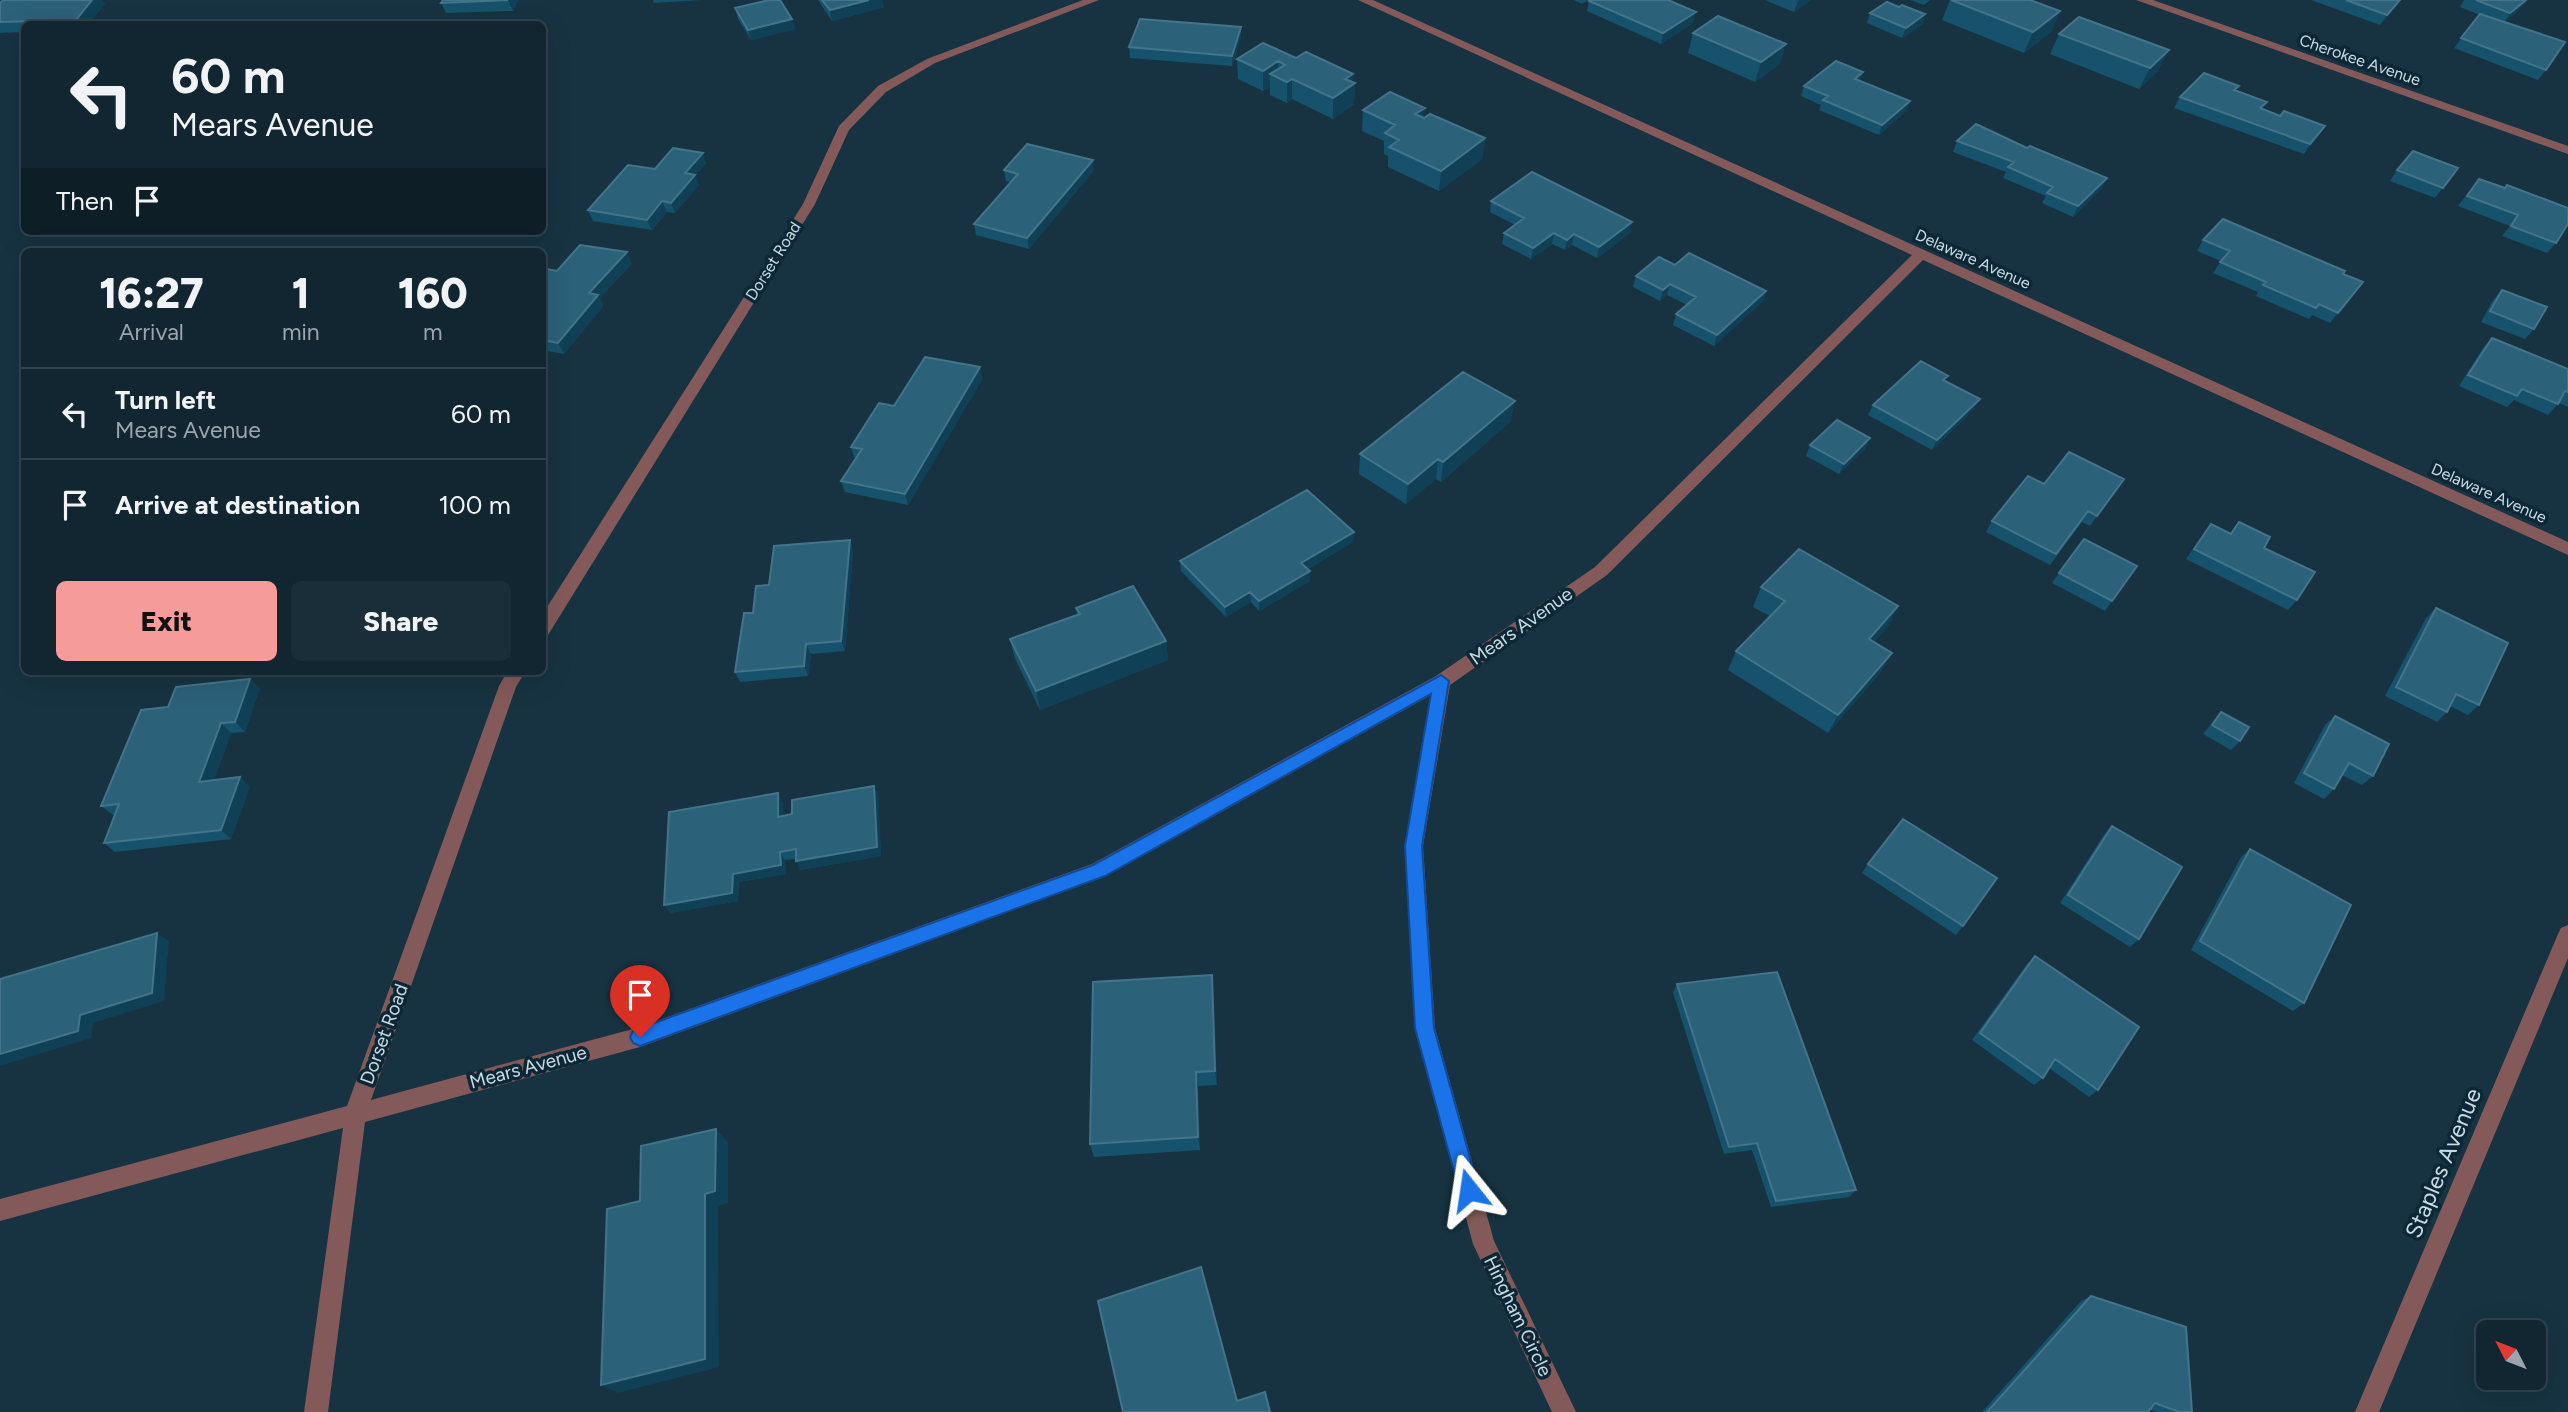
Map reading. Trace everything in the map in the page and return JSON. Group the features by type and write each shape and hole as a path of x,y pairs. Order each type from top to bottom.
{"street":[{"name":"Dorset Road","path":"546,624 809,204 843,129 882,89 931,61 1093,0"},
{"name":"Delaware Avenue","path":"1364,0 2568,548"},
{"name":"Cherokee Avenue","path":"2142,0 2568,150"},
{"name":"Mears Avenue","path":"0,1210 640,1037 1099,870 1441,681 1601,571 1921,254"},
{"name":"Dorset Road","path":"316,1412 355,1114 508,686 514,675"},
{"name":"Hingham Circle","path":"1441,681 1414,846 1425,1028 1483,1244 1564,1412"},
{"name":"Staples Avenue","path":"2367,1412 2568,934"}],"building":[{"path":"3,0 92,0 76,20 0,22 0,3"},
{"path":"443,0 508,0 441,3"},
{"path":"780,0 792,19 748,30 735,8"},
{"path":"822,0 869,0 830,10"},
{"path":"1668,0 1696,12 1663,33 1589,1"},
{"path":"1951,0 2030,0 2060,11 2033,32"},
{"path":"2346,0 2400,0 2387,15"},
{"path":"2476,0 2526,0 2510,13"},
{"path":"1887,2 1925,14 1906,28 1870,13"},
{"path":"2480,14 2565,42 2546,70 2461,38"},
{"path":"1718,16 1786,44 1761,62 1693,33"},
{"path":"2079,17 2169,50 2150,68 2059,34"},
{"path":"1140,19 1241,27 1232,56 1129,47"},
{"path":"1263,43 1296,58 1306,52 1353,74 1345,79 1355,83 1333,98 1292,79 1287,82 1270,74 1285,65 1278,61 1263,71 1237,59"},
{"path":"1836,61 1863,72 1855,79 1910,101 1882,125 1823,100 1828,96 1804,86"},
{"path":"2204,73 2239,86 2234,90 2267,102 2260,108 2280,116 2284,111 2325,126 2310,144 2180,97"},
{"path":"1390,92 1425,108 1415,114 1424,118 1430,114 1485,138 1441,171 1389,147 1399,140 1385,133 1395,125 1363,110"},
{"path":"1976,124 2027,148 2030,146 2107,178 2078,206 2047,193 2053,187 2008,167 2014,162 1957,141"},
{"path":"1027,144 1093,160 1027,238 974,224 1018,174 1004,170"},
{"path":"673,148 703,153 685,173 695,175 671,203 662,201 647,220 588,210 628,165 655,169"},
{"path":"2413,151 2458,168 2443,188 2397,170"},
{"path":"1532,172 1632,222 1599,247 1574,234 1567,240 1554,233 1533,248 1504,233 1524,218 1491,201"},
{"path":"2479,179 2505,188 2507,185 2568,208 2568,224 2556,243 2511,226 2518,215 2467,196"},
{"path":"2223,219 2345,271 2343,274 2363,282 2338,313 2319,304 2316,308 2263,285 2266,282 2220,262 2230,251 2203,240"},
{"path":"580,245 627,252 589,293 598,295 558,343 546,341 546,270 557,271"},
{"path":"1689,253 1766,291 1717,335 1676,314 1696,297 1670,284 1663,290 1636,276 1659,257 1675,265"},
{"path":"2502,290 2547,307 2534,329 2490,311"},
{"path":"2492,338 2568,369 2568,392 2565,391 2558,404 2522,389 2517,396 2468,375"},
{"path":"925,357 980,367 905,494 841,481 862,449 851,447 879,403 894,406"},
{"path":"1921,361 1948,376 1943,380 1980,399 1937,440 1873,405"},
{"path":"1463,372 1515,401 1443,462 1438,459 1408,484 1360,454"},
{"path":"1837,420 1870,438 1844,464 1810,445"},
{"path":"2069,452 2124,479 2097,516 2088,511 2056,554 1992,521 2028,476 2044,484"},
{"path":"1307,490 1354,532 1301,563 1310,571 1259,601 1250,592 1225,607 1180,561"},
{"path":"2239,522 2270,537 2264,548 2315,572 2297,600 2194,549 2211,524 2231,534"},
{"path":"2084,539 2137,566 2112,601 2059,573"},
{"path":"850,540 841,641 806,644 804,666 735,672 744,613 753,613 756,586 769,585 774,546"},
{"path":"1799,549 1898,606 1869,639 1892,653 1838,715 1736,651 1785,601 1761,587"},
{"path":"1133,586 1166,641 1036,691 1010,639 1080,614 1076,608"},
{"path":"2436,608 2508,643 2479,705 2456,694 2447,712 2396,687"},
{"path":"250,679 235,722 221,723 199,782 240,777 221,830 104,843 119,804 101,806 141,710 168,707 176,687"},
{"path":"2221,712 2249,727 2240,741 2212,725"},
{"path":"2335,716 2389,744 2373,776 2349,763 2334,789 2304,773"},
{"path":"874,786 877,847 796,861 796,849 780,852 781,865 733,874 732,893 664,905 669,812 778,793 778,817 792,814 792,800"},
{"path":"1903,819 1997,878 1963,926 1868,864"},
{"path":"2112,826 2182,867 2139,939 2068,895"},
{"path":"2250,849 2351,905 2304,1003 2200,941"},
{"path":"157,933 152,993 80,1015 78,1031 0,1054 0,979"},
{"path":"2035,956 2139,1027 2098,1090 2055,1059 2043,1078 1980,1033"},
{"path":"1777,972 1856,1190 1776,1201 1757,1143 1729,1147 1677,984"},
{"path":"1212,975 1215,1071 1196,1072 1198,1137 1090,1144 1093,982"},
{"path":"716,1129 715,1191 705,1194 705,1359 601,1385 607,1209 640,1201 641,1146"},
{"path":"1201,1267 1237,1401 1265,1392 1270,1412 1123,1412 1098,1301"},
{"path":"2091,1296 2186,1327 2192,1412 2179,1412 2155,1403 2148,1412 1987,1412"}],"route":[{"path":"640,1037 1099,870 1441,681 1414,846 1425,1028 1469,1190"}]}
